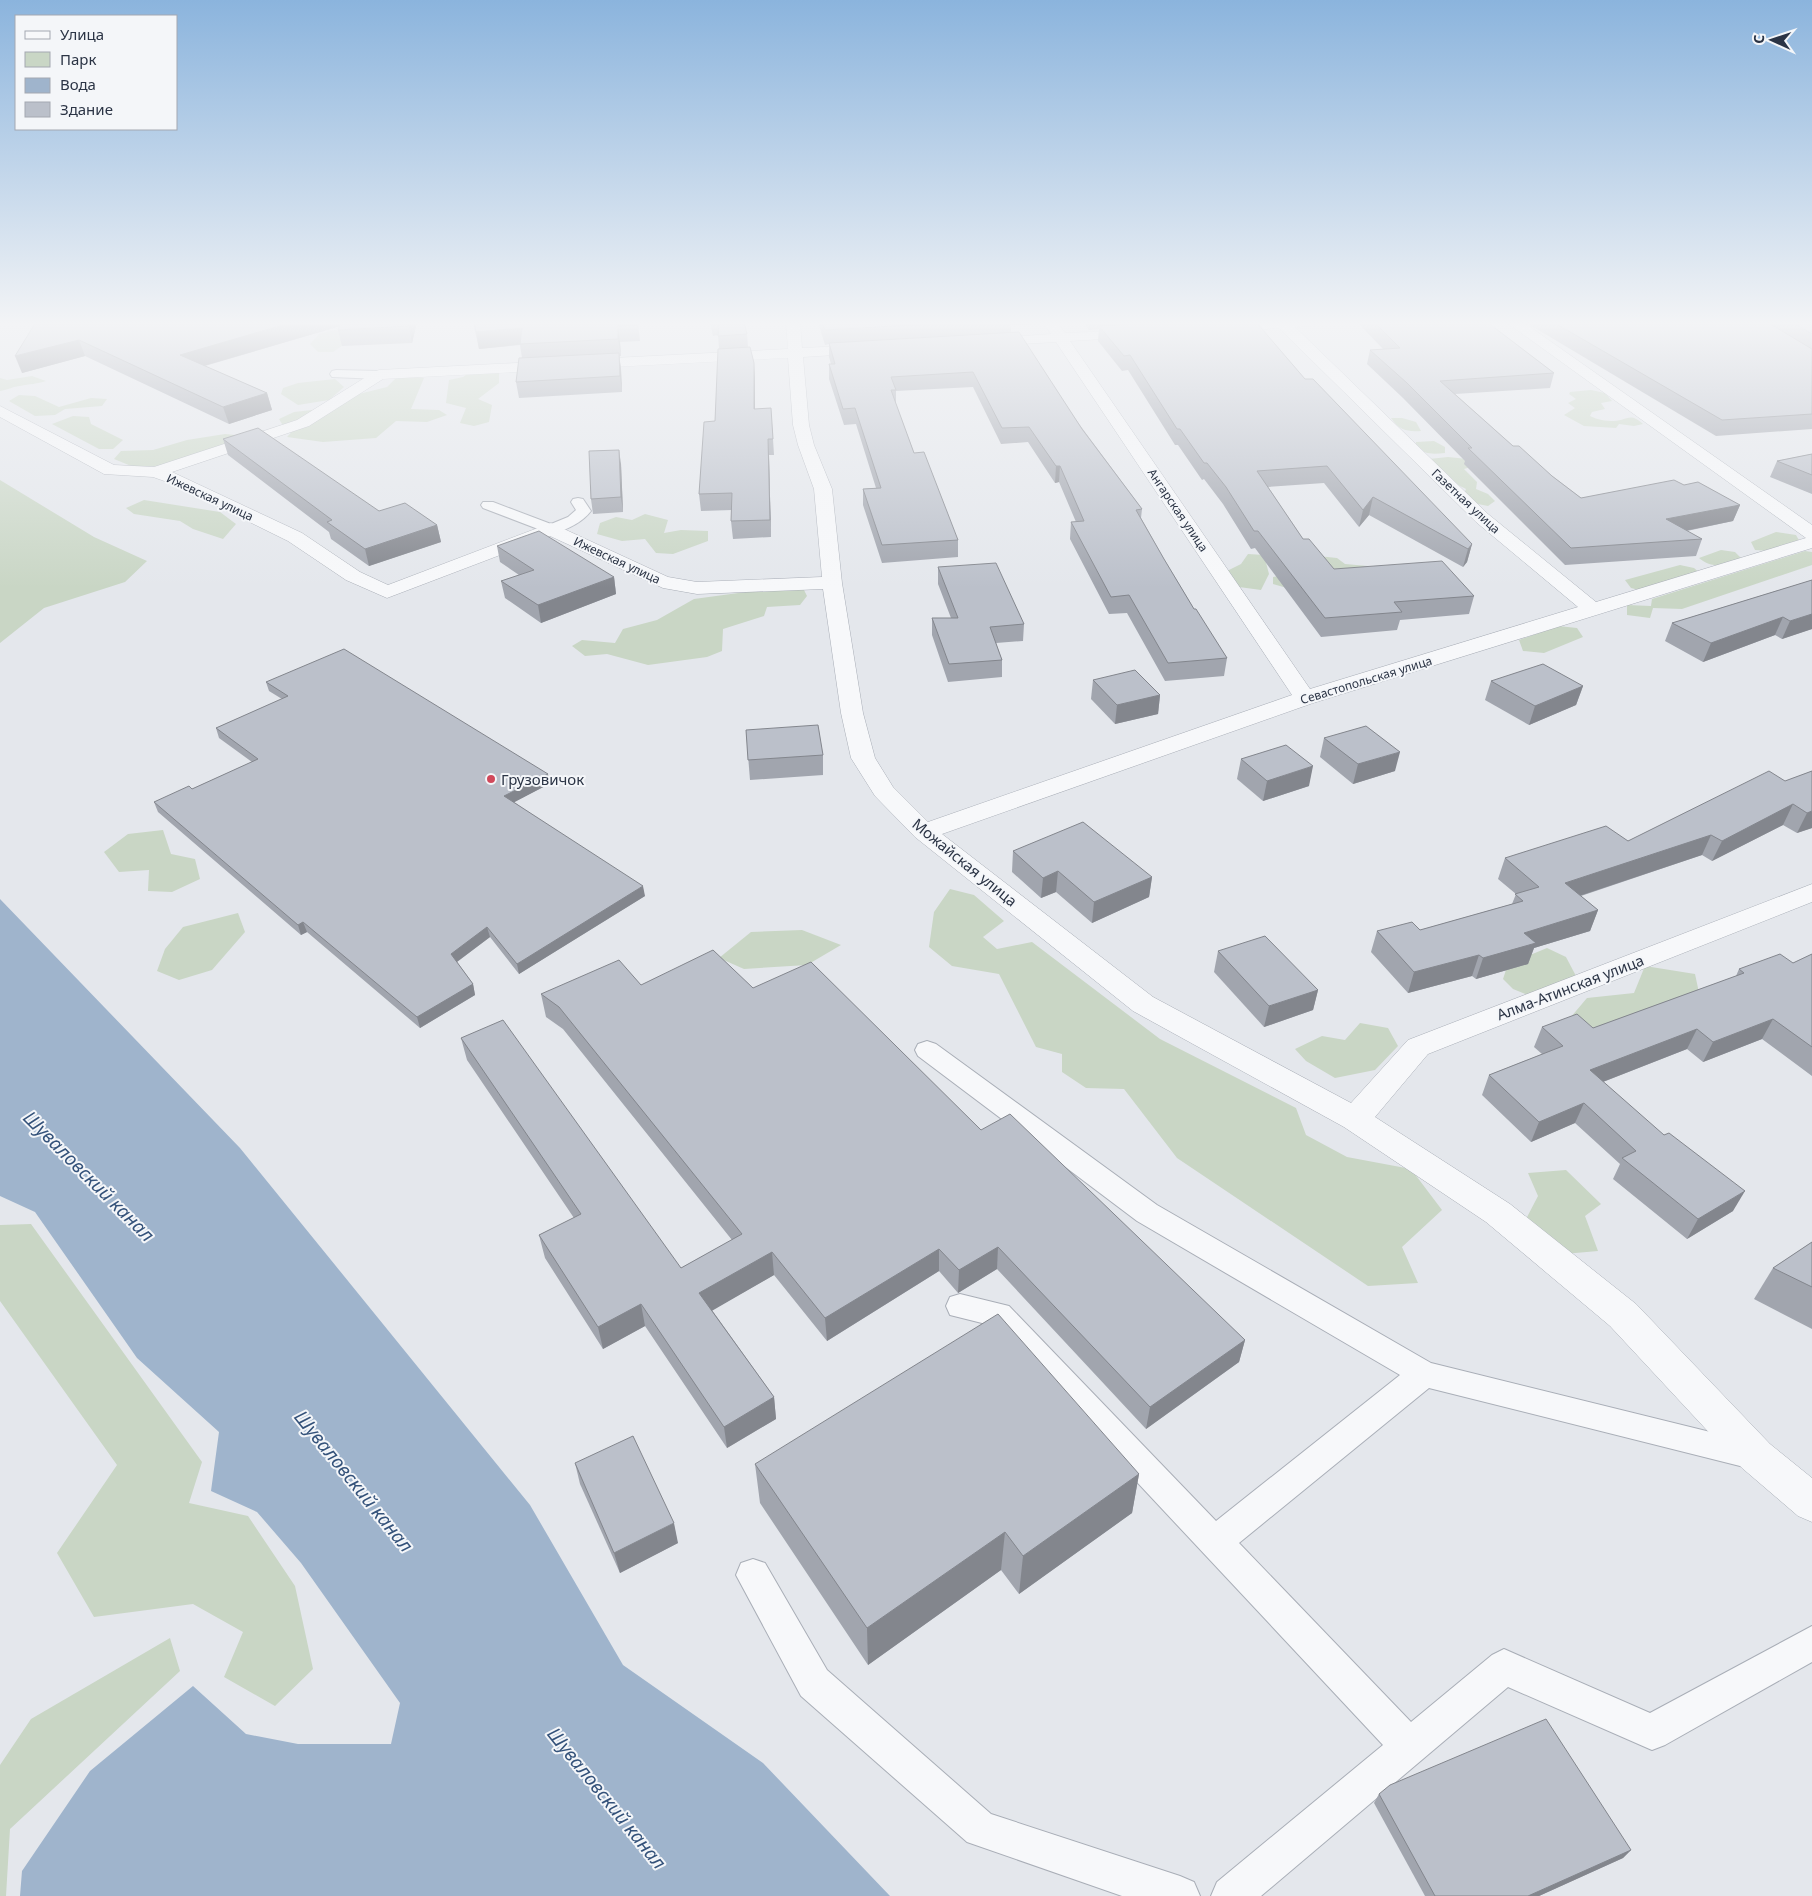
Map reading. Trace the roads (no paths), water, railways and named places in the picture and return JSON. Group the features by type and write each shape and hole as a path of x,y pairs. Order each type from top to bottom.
{"street":[{"name":"Ижевская улица","path":"155,472 303,424 324,410"},
{"name":"Можайская улица","path":"800,410 806,446 823,489 832,583 852,713 863,758 884,791 924,832 1143,1004 1355,1119 1498,1213 1623,1315 1756,1456 1812,1504"},
{"name":"Ангарская улица","path":"1110,410 1305,698"},
{"name":"Газетная улица","path":"1372,410 1482,518 1594,610"},
{"path":"1638,410 1812,534"},
{"path":"0,412 110,470 155,472"},
{"name":"Ижевская улица","path":"155,472 176,479 295,538 353,576 387,592 551,529 663,582 697,588 832,583"},
{"name":"Севастопольская улица","path":"924,832 1305,698 1812,542"},
{"name":"Алма-Атинская улица","path":"1355,1119 1418,1047 1812,892"}],"lane":[{"path":"488,505 551,529 573,520 584,511 578,502"},
{"path":"927,1050 1147,1214 1424,1374 1756,1456"},
{"path":"960,1306 999,1315 1409,1746"},
{"path":"1215,1542 1424,1374"},
{"path":"752,1575 814,1683 980,1829 1180,1896"},
{"path":"1231,1896 1504,1667 1652,1732 1812,1643"}],"water":[{"name":"Шуваловский канал","path":"0,899 240,1148 530,1505 623,1665 763,1763 890,1896 20,1896 22,1871 90,1771 193,1686 246,1734 298,1744 391,1744 400,1703 301,1563 257,1512 211,1491 219,1432 137,1358 35,1212 0,1196"}],"place":[{"name":"Грузовичок","path":"491,779"}]}
